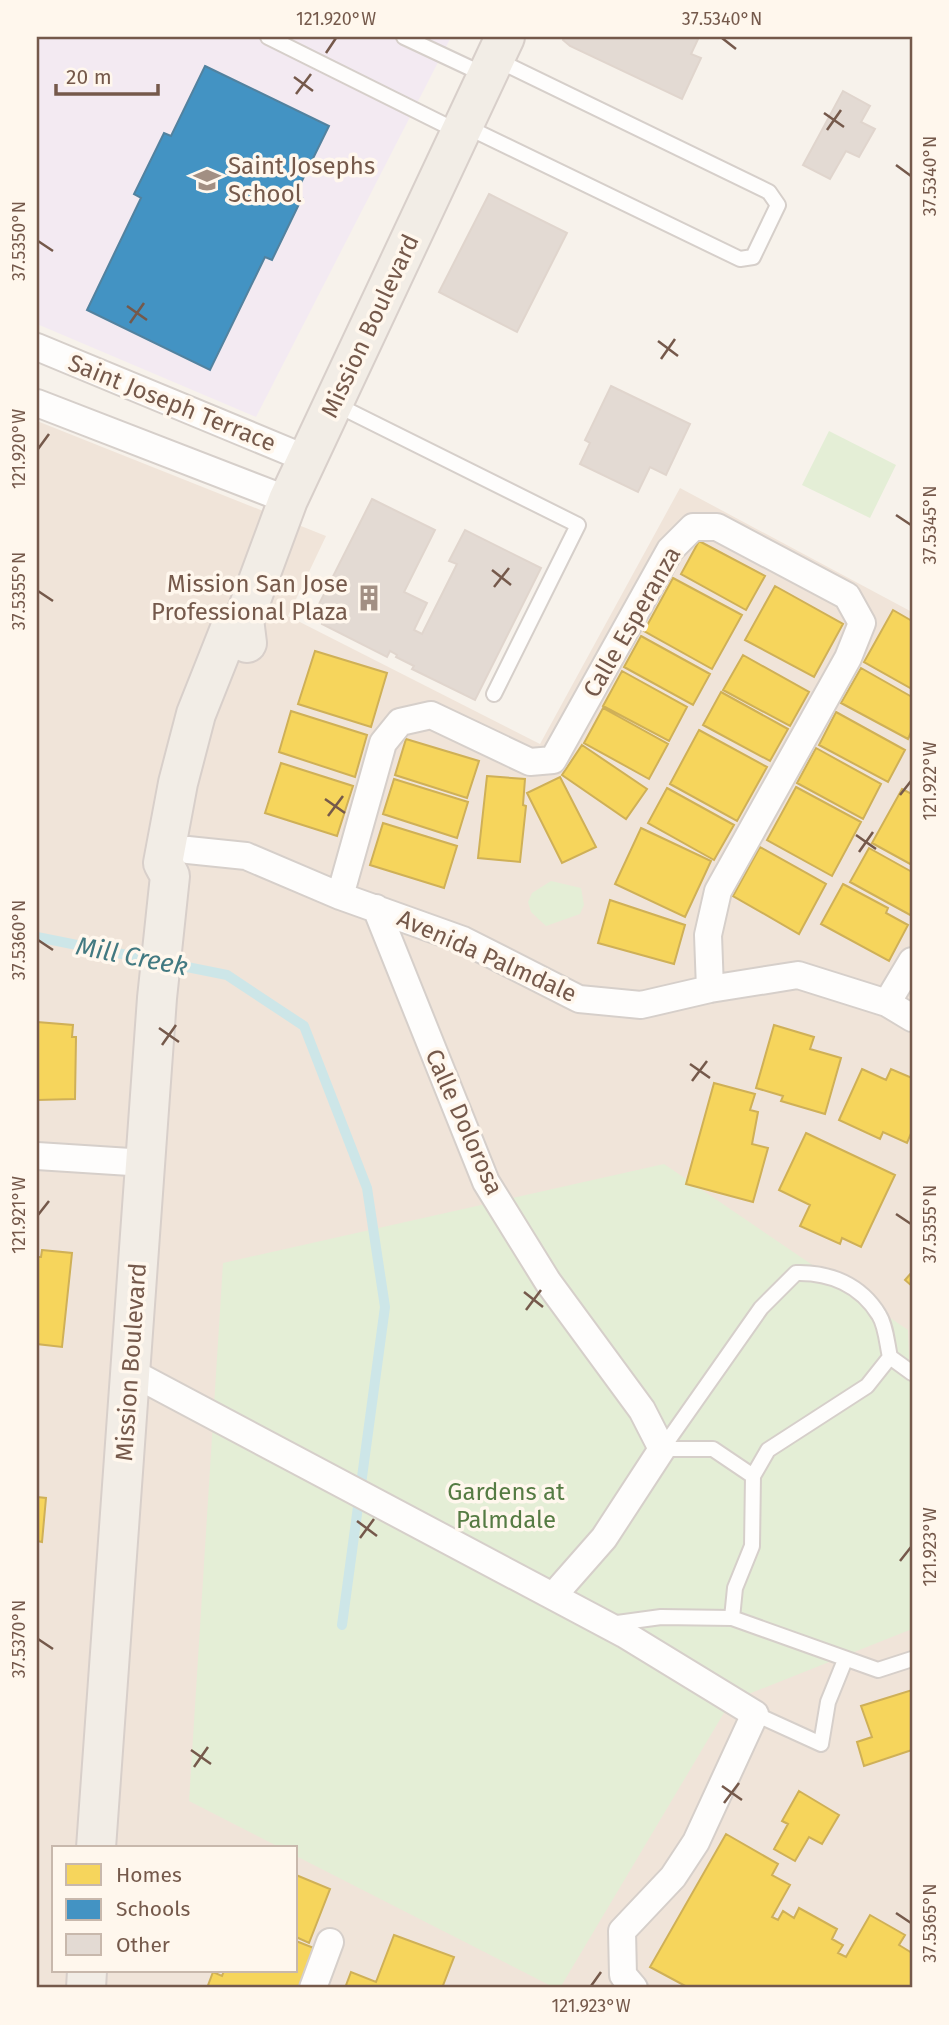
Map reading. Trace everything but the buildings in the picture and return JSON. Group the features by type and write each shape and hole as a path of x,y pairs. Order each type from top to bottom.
{"main road":[{"name":"Mission Boulevard","path":"96,1846 157,998 165,916 179,863 163,863 178,783 196,714 229,631 244,619 288,500 495,57"}],"street":[{"name":"Saint Joseph Terrace","path":"37,347 307,459"},
{"name":"Saint Joseph Terrace","path":"37,404 288,500"},
{"name":"Calle Esperanza","path":"340,896 383,743 400,722 431,715 530,762 553,760 670,551 693,527 717,527 847,596 862,623 848,658 718,891 708,935 710,989"},
{"name":"Avenida Palmdale","path":"179,863 246,856 340,896 463,940 579,999 641,1005 710,989 798,975 887,1003 912,1018"},
{"name":"Calle Dolorosa","path":"376,908 486,1182 548,1282 642,1409 662,1449"},
{"path":"887,1003 912,961"},
{"path":"37,1156 146,1163"},
{"path":"129,1371 605,1624 755,1714 696,1842 673,1877 622,1931 623,1975 634,1988"},
{"path":"553,1597 604,1538 662,1449"},
{"path":"313,1988 330,1942"}],"lane":[{"path":"268,37 740,259 753,257 778,205 769,192 495,57 404,37"},
{"path":"333,403 578,524 494,694"},
{"path":"662,1449 761,1308 796,1273 820,1272 860,1290 881,1317 890,1357 912,1373"},
{"path":"732,1618 735,1588 752,1546 753,1476 768,1450 867,1386 890,1357"},
{"path":"662,1449 713,1449 753,1476"},
{"path":"605,1624 661,1617 732,1618 878,1670 912,1659"},
{"path":"755,1714 821,1744 828,1702 845,1660"}],"shaded area":[{"name":"Saint Josephs School","path":"37,37 451,37 256,417 37,324"},
{"path":"37,421 326,536 288,616 540,744 680,488 912,612 912,1988 37,1988"}],"green space":[{"path":"829,431 896,465 870,518 802,485"},
{"path":"551,881 581,888 584,905 580,914 546,926 531,912 528,902 532,893"},
{"name":"Gardens at Palmdale","path":"664,1164 908,1330 912,1438 912,1629 731,1701 560,1988 555,1988 298,1857 298,1846 277,1846 189,1801 223,1263"}],"waterway":[{"name":"Mill Creek","path":"37,937 227,975 304,1026 367,1188 385,1307 342,1625"}],"place":[{"name":"Saint Josephs School","path":"207,180"},
{"name":"Mission San Jose Professional Plaza","path":"369,598"}]}
